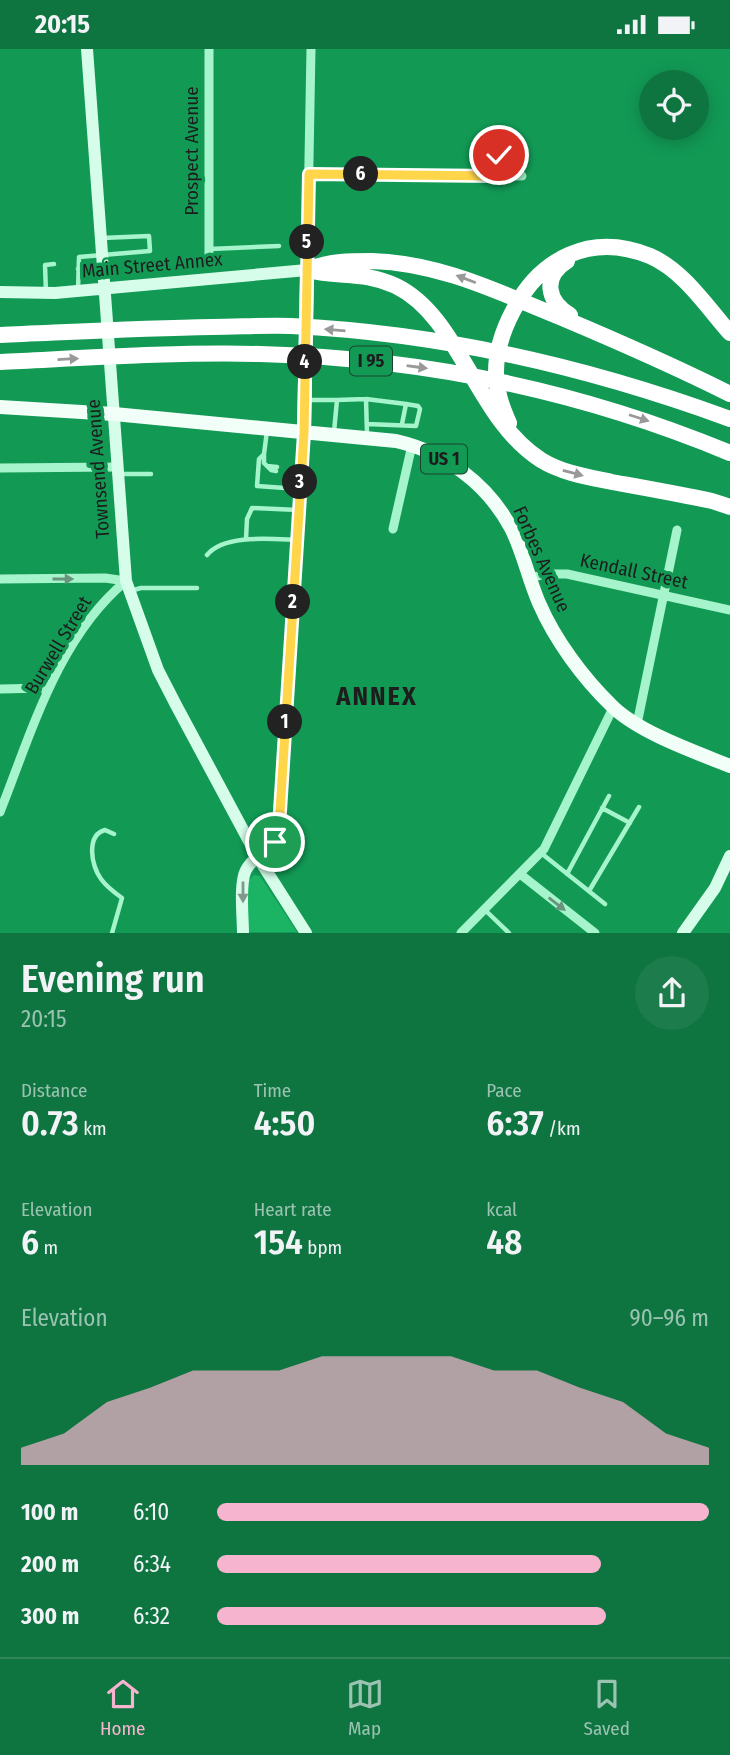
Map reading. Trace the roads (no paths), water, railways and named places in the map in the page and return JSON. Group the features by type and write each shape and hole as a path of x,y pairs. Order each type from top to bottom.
{"highway":[{"path":"516,438 501,404 496,372 499,345 518,300 537,275 560,257 598,249 627,249 653,257 680,277 730,333"},
{"path":"598,249 562,264 552,277 550,287 555,304 598,333"},
{"path":"307,270 343,261 398,262 460,276 686,371 730,394"},
{"path":"307,270 321,274 371,277 398,288 430,312 495,415 541,460 568,472 730,507"},
{"name":"I 95","path":"0,335 155,328 290,326 353,331 477,347 533,358 623,382 730,419"},
{"name":"I 95","path":"0,362 239,354 318,356 405,365 482,377 549,392 619,411 730,453"}],"main road":[{"name":"Townsend Avenue","path":"87,49 127,586 158,670 257,856 306,933"},
{"name":"Main Street Annex","path":"0,292 46,294 307,270"},
{"path":"243,933 243,877 257,856 275,842 279,827 300,489 294,470 304,433 307,270"},
{"name":"Forbes Avenue","path":"0,407 114,414 334,436 367,432 412,445 443,458 481,487 511,528 551,627 578,667 613,708 669,740 730,766"},
{"name":"Forbes Avenue","path":"0,414 37,410"},
{"path":"683,933 715,888 730,856"}],"street":[{"name":"Prospect Avenue","path":"209,49 209,252"},
{"path":"307,270 311,49"},
{"path":"309,174 522,176"},
{"path":"393,529 412,445"},
{"path":"0,468 117,471"},
{"path":"638,724 677,530"},
{"name":"Kendall Street","path":"530,578 545,574 568,574 730,610"},
{"path":"0,579 105,578 127,586"},
{"name":"Burwell Street","path":"0,812 47,688 104,600 127,586"},
{"path":"0,689 47,688"},
{"path":"465,929 540,853 613,708"},
{"path":"0,786 11,784"},
{"path":"520,874 595,933"}],"lane":[{"path":"494,176 496,159 508,147"},
{"path":"78,269 150,251 149,236 101,238"},
{"path":"209,252 279,246"},
{"path":"78,291 79,257 102,261"},
{"path":"69,263 79,262"},
{"path":"46,294 45,265 54,264"},
{"path":"304,400 366,399 418,406 420,409 416,426 402,424 367,432 366,399"},
{"path":"334,436 337,400"},
{"path":"402,424 406,404"},
{"path":"267,430 264,463 271,470 276,469"},
{"path":"264,454 259,459 257,486 300,489"},
{"path":"117,471 151,474"},
{"path":"246,539 249,511 252,507 298,510"},
{"path":"207,555 220,547 246,539 297,540"},
{"path":"127,586 197,588"},
{"path":"567,874 609,796"},
{"path":"589,891 639,807"},
{"path":"602,808 630,823"},
{"path":"112,933 122,898 102,881 96,870 93,847 94,836 98,831 105,829 114,834"},
{"path":"540,853 605,904"},
{"path":"485,909 509,933"},
{"path":"465,929 476,933"}],"district":[{"name":"ANNEX","path":"377,696"}]}
